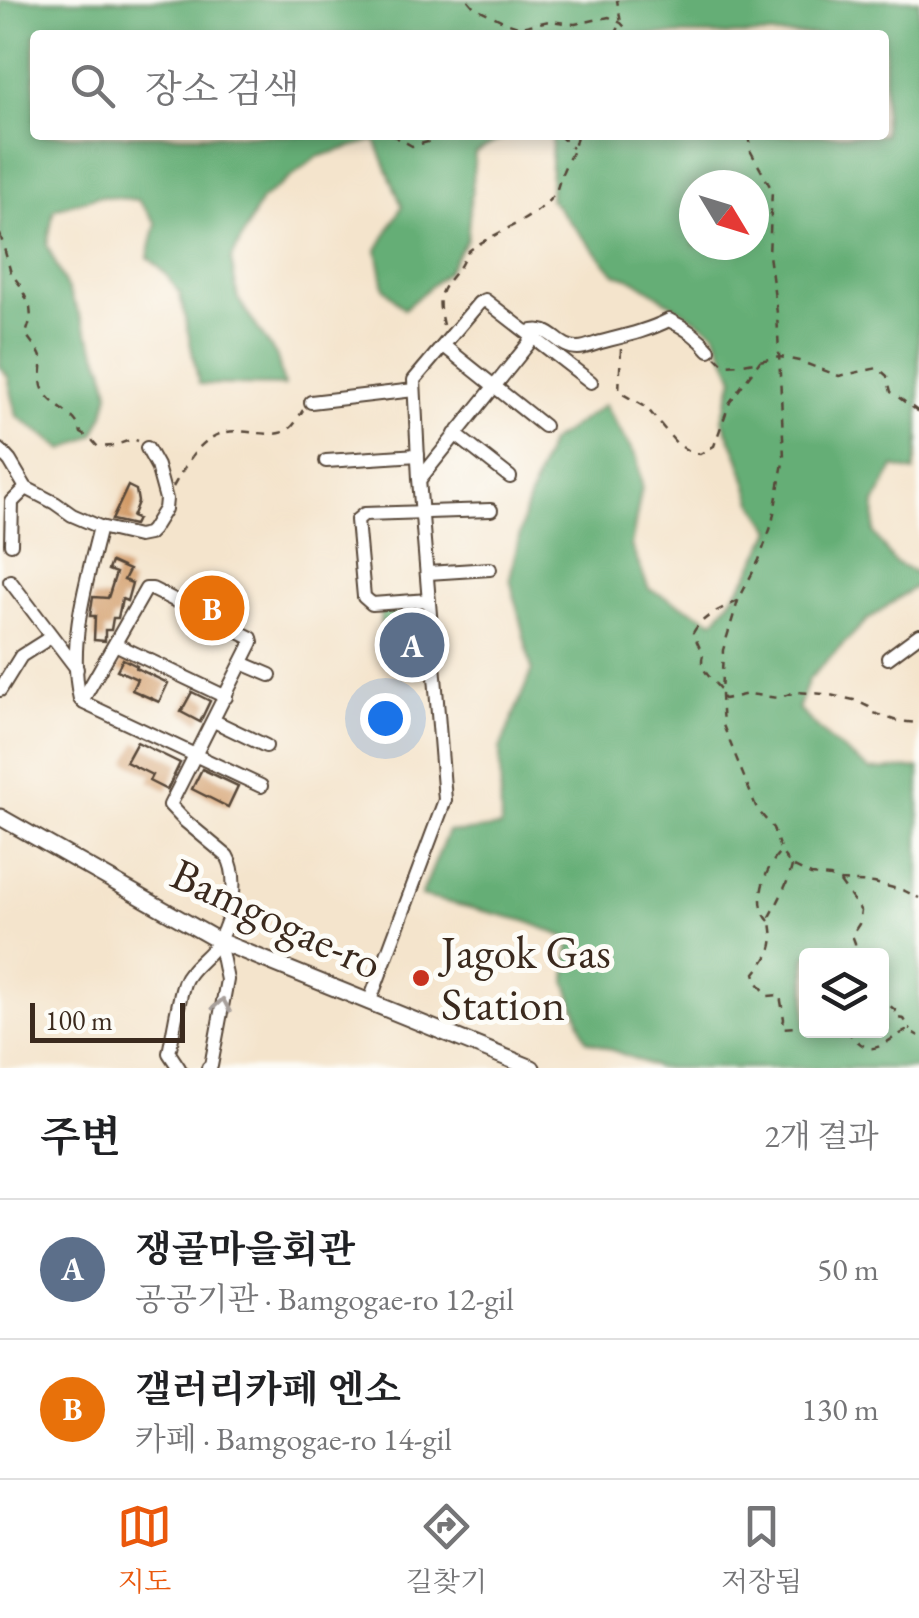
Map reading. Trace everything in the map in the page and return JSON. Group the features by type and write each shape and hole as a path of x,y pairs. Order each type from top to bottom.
{"main road":[{"name":"Bamgogae-ro","path":"0,817 219,940 532,1068"}],"street":[{"path":"369,1004 445,800 414,380 485,300 591,382"},
{"path":"419,479 538,329 577,348 648,330 668,320 701,340 709,350"},
{"path":"445,343 544,426"},
{"path":"311,402 414,390"},
{"path":"455,434 510,476"},
{"path":"0,450 26,488 100,527 138,536 148,534 165,509 166,499 157,466 146,448"},
{"path":"326,462 418,455"},
{"path":"11,544 12,502 26,488"},
{"path":"430,600 367,602 357,520 364,514 490,510"},
{"path":"100,527 80,611 78,696 260,786"},
{"path":"428,573 490,569"},
{"path":"10,581 78,670"},
{"path":"82,701 146,589 152,588 248,635 252,642 170,805 232,864 232,909 219,940 185,979 169,1053 170,1068"},
{"path":"888,658 919,635"},
{"path":"0,690 21,656 51,637"},
{"path":"115,644 226,696"},
{"path":"242,663 270,675"},
{"path":"214,721 266,746"},
{"path":"208,1068 226,980 219,940"},
{"path":"169,1053 179,1068"}],"path":[{"path":"468,0 474,7 521,27 610,17 627,30"},
{"path":"618,0 621,23 618,30"},
{"path":"401,140 412,146 436,140"},
{"path":"564,140 574,150"},
{"path":"445,343 438,310 440,295 466,252 524,219 548,200 557,190 576,140"},
{"path":"749,140 751,152 772,190 769,255 777,313 784,457 772,524 760,560 738,601 723,650 723,725 757,809 773,828 781,852 792,866 811,875 874,884 919,898"},
{"path":"0,234 12,273 30,307 26,334 42,358 40,379 46,394 77,421 81,434 98,447 133,439 146,448"},
{"path":"621,337 619,392 646,407 662,430 692,453 714,446 730,402 760,361"},
{"path":"709,350 724,365 778,358 799,361 839,376 878,368 887,376 890,392 919,412"},
{"path":"166,499 192,454 203,444 227,432 282,434 311,402"},
{"path":"722,690 703,668 693,632 706,618 738,601"},
{"path":"721,696 778,698 796,692 825,694 854,700 897,721 919,723"},
{"path":"781,852 765,870 762,910 774,930 773,945 771,954 755,972 768,996 780,996 782,1028 799,1026"},
{"path":"770,922 792,866"},
{"path":"840,882 861,911 852,935 855,948"},
{"path":"889,1002 896,1018 907,1022 912,1032"},
{"path":"853,1038 869,1050 904,1032 919,1036"}],"green space":[{"path":"0,0 919,0 919,441 914,472 894,467 875,503 874,533 894,562 919,575 919,584 867,620 809,679 798,709 831,741 870,770 919,768 919,1068 658,1068 586,1040 566,981 570,939 526,921 421,896 448,831 501,827 500,749 532,670 510,578 525,511 549,443 604,405 637,458 642,486 631,546 649,589 714,621 746,579 772,530 753,502 722,419 734,378 715,332 634,280 615,274 550,199 552,140 889,140 889,30 30,30 30,140 375,140 317,157 261,200 231,260 238,299 277,357 284,386 199,384 180,294 148,257 156,223 138,200 99,196 54,209 47,245 104,368 109,393 94,435 64,450 17,416 8,377 0,366"},
{"path":"375,140 499,140 475,153 467,239 446,273 404,309 384,288 377,250 402,206"},
{"path":"427,607 428,630 382,633 380,609"}],"building":[{"path":"128,486 136,490 138,502 132,517 137,519 134,525 112,520"},
{"path":"111,562 129,570 124,580 132,583 127,601 122,599 118,618 113,618 111,630 105,630 105,641 94,640 95,616 90,616 93,597 108,598 116,573 108,570"},
{"path":"123,659 168,683 159,702 132,690 137,679 117,670"},
{"path":"192,692 210,701 200,722 181,712"},
{"path":"137,742 180,763 167,790 149,781 152,775 126,762"},
{"path":"202,769 238,786 228,807 192,789"}],"place":[{"name":"갤러리카페 엔소","path":"212,608"},
{"name":"쟁골마을회관","path":"412,645"},
{"name":"Jagok Gas Station","path":"421,978"}]}
